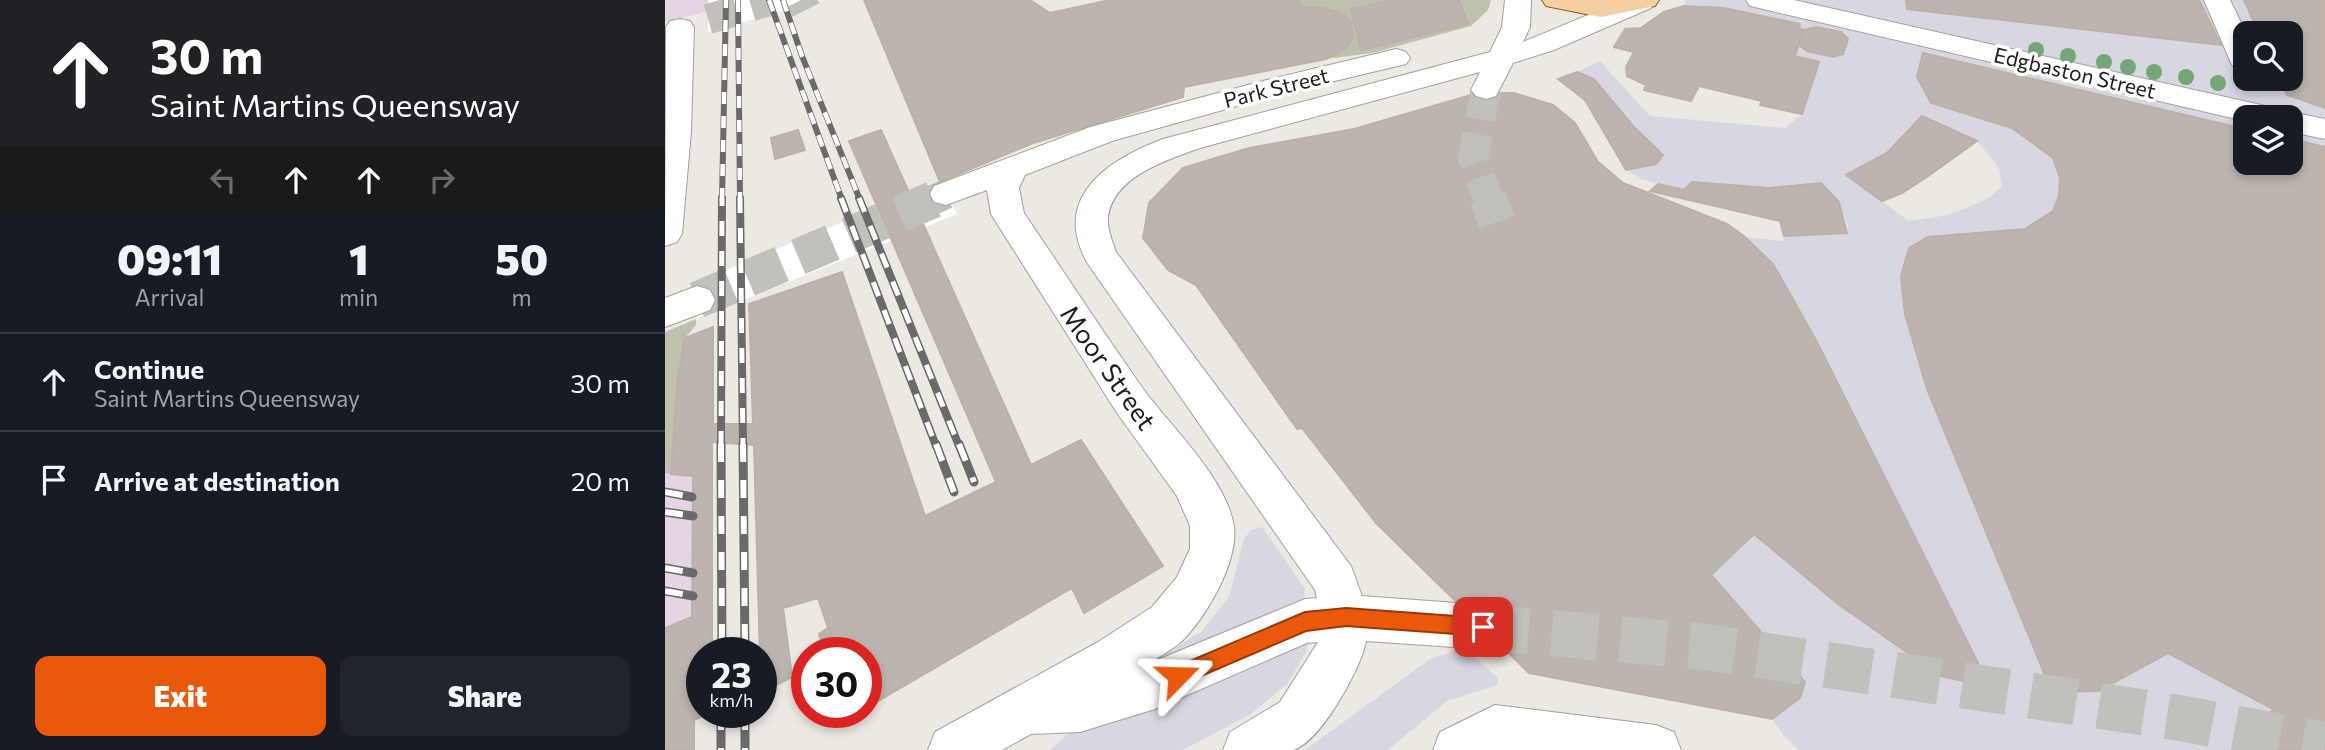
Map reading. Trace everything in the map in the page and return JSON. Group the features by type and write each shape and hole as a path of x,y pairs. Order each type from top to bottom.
{"main road":[{"path":"1555,0 1601,9 1644,1"}],"street":[{"name":"Edgbaston Street","path":"1759,0 1891,22 2233,108"},
{"path":"2217,0 2233,36"},
{"path":"1544,44 1510,81 1497,90 1500,58 1544,44 1644,1"},
{"name":"Park Street","path":"1341,599 1100,255 1091,220 1101,191 1118,174 1150,154 1233,127 1500,58 1517,13"},
{"name":"Park Street","path":"946,194 1010,165 1101,134 1273,87 1480,39 1517,13"},
{"path":"665,234 684,26"},
{"path":"2303,124 2325,129"},
{"path":"1069,132 1079,136 1101,134"},
{"name":"Moor Street","path":"953,750 1012,725 1168,623 1193,592 1212,549 1212,526 1206,506 1131,401 1011,221 1003,200 1003,188 1010,165"},
{"path":"1012,725 1115,698 1248,648 1305,621 1341,599 1483,627"},
{"path":"1248,750 1297,719 1341,653 1341,599"},
{"path":"1458,750 1495,730 1655,750"}],"shaded area":[{"path":"665,0 746,0 665,23"},
{"path":"1298,0 1491,0 1488,10 1471,26 1372,53 1326,59 1346,48 1353,37 1351,21 1340,13 1323,8 1301,7"},
{"path":"1686,0 1906,0 1907,9 2221,45 2199,0 2244,0 2254,21 2233,21 2233,91 2286,91 2288,95 2325,108 2325,147 2303,142 2303,105 2233,105 2233,126 1923,53 1917,77 1931,103 2012,128 2053,158 2060,178 2059,195 2053,211 2025,229 1928,237 1909,248 1901,276 1905,314 1927,389 1986,527 2098,691 2168,653 2273,709 2249,750 1799,750 1772,719 1800,698 1805,682 1711,575 1754,534 1838,604 1941,676 1989,687 1817,342 1773,264 1745,237 1783,241 1784,236 1847,233 1848,226 1839,202 1821,183 1769,188 1692,182 1684,190 1644,180 1626,170 1656,164 1663,155 1633,126 1594,79 1577,72 1600,61 1650,116 1785,128 1802,114 1795,56 1799,45 1807,51 1833,57 1816,27 1804,30 1799,28 1800,24 1724,8 1684,6","holes":["1922,116 1977,141 1999,168 2002,187 1985,200 1948,215 1909,221 1846,175 1887,153"]},
{"path":"696,319 696,325 685,338 678,378 671,474 665,473 665,332"},
{"path":"665,473 693,476 692,617 665,628"},
{"path":"1262,527 1305,589 1304,604 1117,683 1201,632 1229,597 1244,539 1251,530"},
{"path":"1311,633 1306,652 1288,683 1251,714 1183,750 1050,750 1075,728"},
{"path":"1464,648 1497,677 1498,685 1447,701 1388,750 1305,750 1430,659"}],"pier":[{"path":"708,0 821,0 708,32"},
{"path":"940,182 957,214 696,319 697,282"}],"building":[{"path":"864,0 1030,0 1050,13 1110,0 1298,0 1301,7 1323,8 1340,13 1351,21 1353,37 1346,48 1326,59 1184,87 1183,97 1033,143 940,182"},
{"path":"1394,0 1459,0 1468,24 1361,50 1351,9"},
{"path":"1906,0 2199,0 2221,45 1907,9"},
{"path":"2244,0 2325,0 2325,108 2287,95 2285,91 2303,91 2303,21 2254,21"},
{"path":"1684,6 1724,8 1800,24 1799,28 1804,30 1795,56 1819,62 1802,114 1760,105 1762,101 1699,86 1691,101 1644,90 1646,85 1627,76 1626,67 1634,52 1614,47 1625,29 1641,28 1664,12"},
{"path":"1816,27 1841,32 1848,39 1843,54 1833,57 1807,51 1799,45 1804,30"},
{"path":"1923,53 2233,126 2233,175 2303,175 2303,142 2325,147 2325,750 2249,750 2273,709 2168,653 2098,691 2052,692 1927,389 1905,314 1901,276 1909,248 1928,237 2025,229 2053,211 2059,195 2060,178 2053,158 2012,128 1931,103 1917,77"},
{"path":"1577,72 1594,79 1633,126 1663,155 1656,164 1626,170 1585,100 1558,79"},
{"path":"1478,93 1514,93 1553,105 1575,123 1598,162 1623,183 1727,224 1773,264 1817,342 1990,687 1941,676 1838,604 1754,534 1711,575 1805,682 1800,698 1772,719 1529,673 1376,523 1302,428 1297,429 1196,285 1168,270 1143,238 1149,203 1183,168 1249,148 1354,129"},
{"path":"1922,116 1977,141 1902,193 1882,201 1846,175 1887,153"},
{"path":"798,130 805,150 775,159 771,138"},
{"path":"881,130 1031,465 1081,440 1163,566 1084,613 1072,588 882,699 882,637 820,637 819,634 828,628 818,598 783,608 791,678 777,685 777,637 759,637 754,445 712,442 712,637 686,637 686,728 694,728 694,750 665,750 665,628 692,617 693,476 671,474 678,378 685,338 713,327 713,424 753,424 749,304 842,272 925,516 996,482 849,141"},
{"path":"1692,182 1769,188 1821,183 1839,202 1847,233 1784,236 1780,221 1650,191 1658,184 1684,190"}],"tunnel":[{"path":"708,19 773,0"},
{"path":"801,0 806,10"},
{"path":"1486,90 1473,158 1489,200"},
{"path":"933,200 946,194"},
{"path":"697,300 937,198"},
{"path":"1488,198 1497,222"},
{"path":"1483,627 1707,647 2174,717 2325,745"}],"railway":[{"path":"722,200 726,0"},
{"path":"738,0 740,200"},
{"path":"769,0 842,200"},
{"path":"783,0 802,56 860,200"},
{"path":"721,445 722,198"},
{"path":"740,198 743,446"},
{"path":"841,198 936,446"},
{"path":"859,198 959,446"},
{"path":"743,444 745,637"},
{"path":"936,444 954,492"},
{"path":"959,444 974,482"},
{"path":"721,445 722,637"},
{"path":"665,492 692,497"},
{"path":"665,512 693,516"},
{"path":"665,568 693,573"},
{"path":"665,591 693,596"},
{"path":"721,728 721,750"},
{"path":"745,728 745,750"}],"route":[{"path":"1178,676 1248,648 1305,621 1346,617 1398,623 1483,627"}]}
